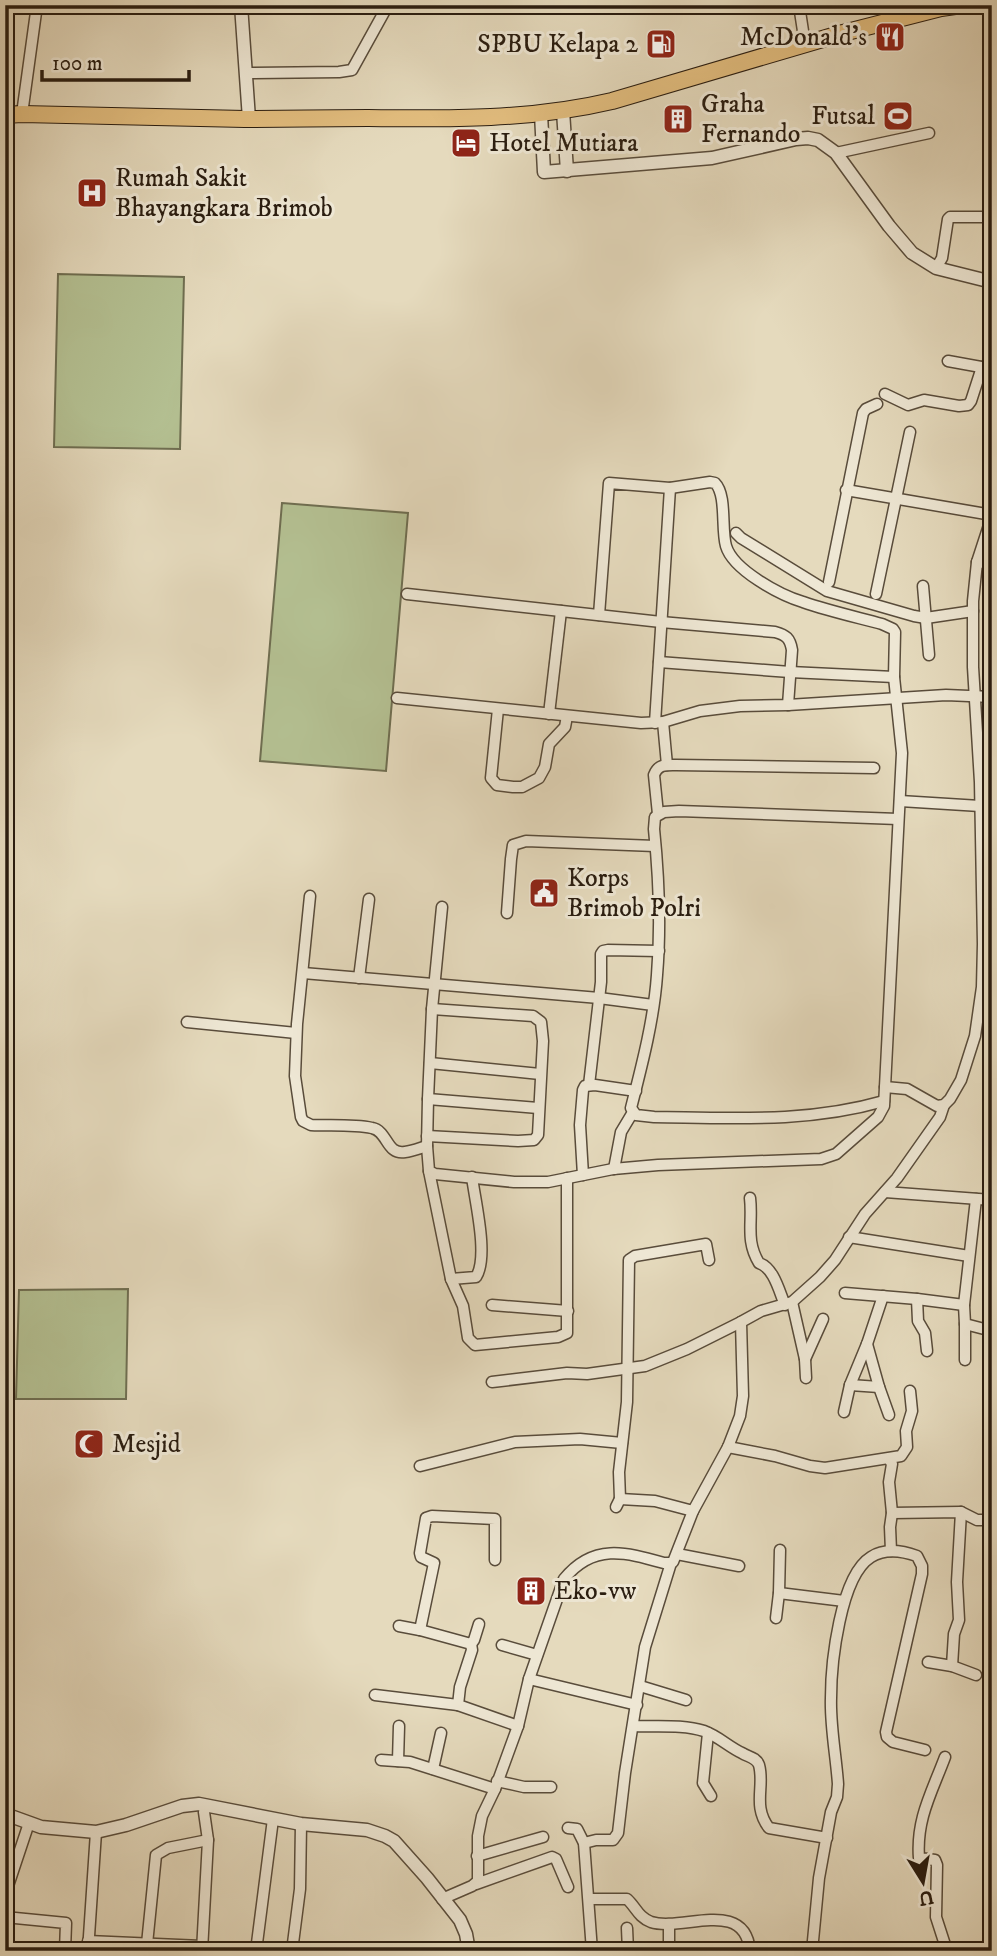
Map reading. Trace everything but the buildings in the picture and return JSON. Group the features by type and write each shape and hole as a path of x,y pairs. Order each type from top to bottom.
{"main road":[{"path":"13,115 472,119 541,114 612,102 805,44 941,7 962,5"}],"street":[{"path":"13,115 37,5"},
{"path":"242,5 249,119"},
{"path":"246,73 352,70 388,5"},
{"path":"799,5 805,44"},
{"path":"563,111 566,171"},
{"path":"541,114 544,172 712,158 796,139 818,140 836,153 888,226 912,253 936,268 992,282"},
{"path":"836,153 929,133"},
{"path":"936,268 942,258 950,217 989,217"},
{"path":"885,394 908,405 925,400 968,405 987,368 948,360"},
{"path":"829,582 863,414 866,409 877,404"},
{"path":"876,594 910,432"},
{"path":"429,1171 440,1175 533,1183 614,1169 658,1165 827,1158 836,1154 878,1117 884,1101 902,753 894,677 896,637 893,629 801,602 736,563 726,545 719,487 710,482 670,488 609,483 599,615"},
{"path":"667,765 659,723 659,662 670,488"},
{"path":"492,1382 567,1373 587,1374 655,1363 761,1311 789,1303 803,1294 827,1269 865,1214 885,1192 940,1117 966,1066 975,1036 980,1002 983,944 973,667 973,587 977,562 992,515 846,490"},
{"path":"736,533 827,591 926,618 973,611"},
{"path":"977,562 992,564"},
{"path":"923,586 929,655"},
{"path":"407,594 775,632 791,642 788,705"},
{"path":"549,714 561,611"},
{"path":"659,662 894,677"},
{"path":"397,698 659,723 711,709 946,695 992,697"},
{"path":"498,709 491,778 497,785 505,786 522,786 539,778 545,767 549,744 565,727 567,716"},
{"path":"874,768 667,765 656,769 654,775 658,814 654,822 660,921 659,951 653,1005 631,1108 636,1115 654,1117 804,1117 854,1110 884,1101"},
{"path":"900,801 980,806"},
{"path":"658,814 679,811 898,819"},
{"path":"508,913 513,845 526,841 656,846"},
{"path":"310,896 296,1032 295,1076 303,1121 311,1125 372,1128 382,1134 388,1145 397,1152 404,1153 427,1141 534,1140 538,1135 543,1028 541,1021 537,1018 432,1009"},
{"path":"359,978 369,899"},
{"path":"442,907 432,1009 427,1141 429,1171 451,1279 463,1306 468,1338 475,1345 563,1336 568,1333 567,1178"},
{"path":"589,1085 603,951 659,951"},
{"path":"303,973 653,1005"},
{"path":"187,1021 296,1032"},
{"path":"430,1063 540,1074"},
{"path":"583,1175 580,1125 585,1086 636,1091"},
{"path":"885,1087 907,1089 937,1106 944,1105"},
{"path":"428,1099 538,1108"},
{"path":"614,1169 621,1132 633,1112"},
{"path":"451,1279 476,1277 481,1265 481,1240 472,1177"},
{"path":"885,1192 992,1200"},
{"path":"750,1198 749,1233 755,1257 770,1270 789,1303 804,1359 806,1378"},
{"path":"965,1360 964,1306 976,1199"},
{"path":"849,1237 969,1256"},
{"path":"693,1511 655,1501 618,1503 628,1369 629,1260 635,1256 706,1244 709,1260"},
{"path":"845,1293 964,1306"},
{"path":"844,1412 850,1385 883,1296"},
{"path":"917,1299 918,1323 926,1339 927,1351"},
{"path":"492,1305 569,1311"},
{"path":"804,1359 823,1319"},
{"path":"584,1843 596,1840 611,1841 616,1838 645,1647 693,1511 740,1416 743,1396 741,1322"},
{"path":"965,1324 992,1331"},
{"path":"867,1344 878,1387 889,1415"},
{"path":"850,1385 878,1387"},
{"path":"727,1447 825,1468 901,1456 907,1447 906,1431 912,1411 910,1391"},
{"path":"420,1466 515,1442 580,1439 622,1443"},
{"path":"889,1459 892,1464 889,1482 892,1513 891,1551"},
{"path":"892,1513 961,1512 977,1520 992,1520"},
{"path":"952,1666 954,1634 958,1620 961,1512"},
{"path":"420,1630 434,1563 421,1557 420,1553 426,1518 495,1519 495,1560"},
{"path":"776,1618 780,1550"},
{"path":"812,1951 819,1878 838,1784 831,1700 844,1601 857,1570 872,1556 891,1551 917,1556 922,1566 922,1574 886,1732 893,1742 925,1750"},
{"path":"476,1884 478,1836 482,1815 518,1726 529,1679 564,1578 579,1563 590,1557 614,1553 739,1566"},
{"path":"779,1593 844,1601"},
{"path":"458,1704 460,1687 472,1650 471,1644 479,1624"},
{"path":"399,1626 471,1644"},
{"path":"502,1646 537,1655"},
{"path":"928,1662 952,1666 976,1675"},
{"path":"529,1679 637,1705"},
{"path":"640,1686 686,1700"},
{"path":"375,1695 458,1704 518,1726"},
{"path":"398,1761 399,1726"},
{"path":"633,1726 708,1733 757,1761 760,1773 760,1805 763,1821 769,1828 827,1838"},
{"path":"433,1769 441,1733"},
{"path":"708,1733 703,1783 711,1797"},
{"path":"945,1757 921,1820 918,1849 919,1858 935,1860 937,1865 936,1917 947,1951"},
{"path":"381,1760 410,1762 496,1785 551,1787"},
{"path":"5,1814 52,1828 96,1832 191,1804 301,1824 367,1830 386,1836 401,1848 460,1920 469,1951"},
{"path":"96,1832 88,1946 147,1944 202,1948 208,1840 204,1812"},
{"path":"256,1951 273,1819"},
{"path":"5,1904 8,1886 29,1823"},
{"path":"292,1951 300,1889 301,1824"},
{"path":"568,1828 577,1829 584,1843 592,1951"},
{"path":"477,1856 543,1838"},
{"path":"147,1944 156,1855 168,1848 208,1840"},
{"path":"442,1899 552,1857 556,1859 568,1886"},
{"path":"589,1899 627,1899 640,1916 650,1922 669,1925 704,1920 730,1922 743,1930 750,1951"},
{"path":"5,1917 66,1923 65,1951"},
{"path":"669,1925 669,1951"},
{"path":"627,1928 628,1951"}],"green space":[{"path":"58,274 184,277 180,449 54,447"},
{"path":"282,503 408,513 386,771 260,761"},
{"path":"128,1289 126,1399 16,1399 19,1290"}],"place":[{"name":"McDonald's","path":"890,37"},
{"name":"SPBU Kelapa 2","path":"661,44"},
{"name":"Futsal","path":"898,116"},
{"name":"Graha Fernando","path":"678,119"},
{"name":"Hotel Mutiara","path":"466,143"},
{"name":"Rumah Sakit Bhayangkara Brimob","path":"92,193"},
{"name":"Korps Brimob Polri","path":"544,893"},
{"name":"Mesjid","path":"89,1444"},
{"name":"Eko-vw","path":"531,1591"}]}
